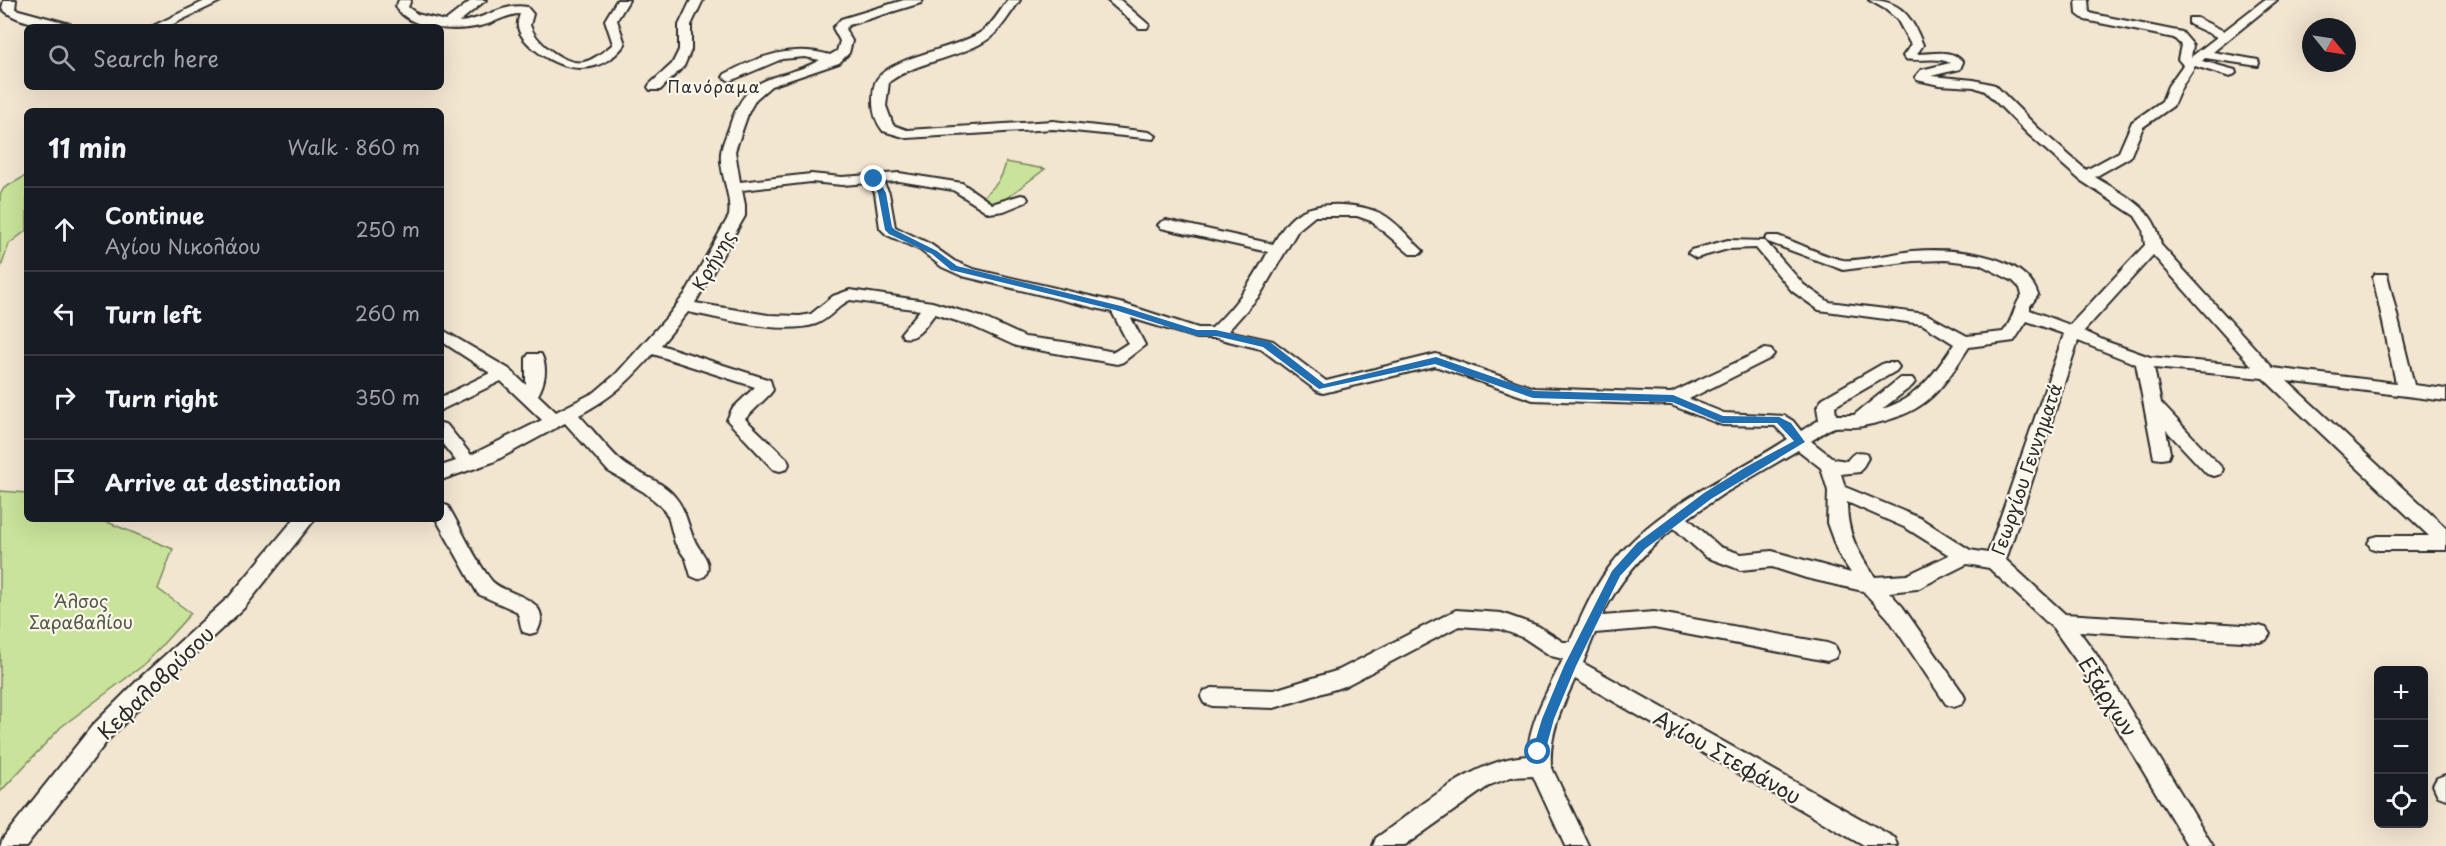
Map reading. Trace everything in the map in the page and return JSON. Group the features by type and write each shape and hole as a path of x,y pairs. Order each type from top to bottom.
{"street":[{"path":"10,0 9,10 15,14 54,24"},
{"path":"164,24 217,0"},
{"path":"405,0 402,7 406,13 440,24"},
{"path":"446,26 480,0"},
{"path":"446,26 471,24 513,10 523,10 527,14 524,22 525,31 534,43 567,64 582,66 600,58 619,44 611,20 623,0"},
{"path":"654,87 678,66 685,50 685,25 697,0"},
{"path":"735,79 760,70 756,63 794,52 818,54 834,60 843,53 846,46 840,25 850,19 916,0"},
{"path":"1014,0 993,28 982,37 961,48 928,58 883,80 879,100 883,123 887,128 907,134 1053,125 1149,136"},
{"path":"1113,0 1143,25"},
{"path":"1875,0 1893,7 1903,19 1917,45 1909,56 1919,59 1948,56 1957,62 1955,66 1926,73 1922,77 1990,88 2033,131 2085,177 2141,213 2151,229 2153,246 2268,373 2446,541"},
{"path":"2082,0 2083,14 2089,17 2178,35 2187,45 2184,59 2253,63"},
{"path":"2085,177 2125,154 2137,125 2168,104 2175,86 2195,60 2271,0"},
{"path":"2193,21 2225,36"},
{"name":"Κρήνης","path":"444,472 468,464 561,418 609,390 650,347 685,306 734,223 738,212 729,169 728,151 738,120 751,97 766,83 834,60"},
{"path":"2195,60 2230,73"},
{"path":"734,187 812,178 842,182 899,177 949,183 964,190 989,209 999,208 1021,199"},
{"path":"874,179 882,193 888,228 934,253 954,268 1118,308 1197,333 1216,333 1266,345 1323,387 1436,360 1533,394 1673,399 1722,419 1779,420 1787,425 1800,442 1829,465 1853,467 1859,458"},
{"path":"1216,333 1251,296 1278,250 1306,214 1319,211 1366,212 1376,216 1415,251"},
{"path":"1166,225 1278,250"},
{"path":"1696,253 1726,244 1760,244 1798,288 1825,306 1926,320 1964,342 2008,337 2013,332 2022,313 2022,306 2030,295 2027,286 2010,272 1981,260 1935,255 1843,265 1773,239"},
{"name":"Γεωργίου Γεννηματά","path":"1676,519 1713,552 1740,562 1772,559 1817,573 1870,585 1910,583 1965,556 1995,562 2073,332 2153,246"},
{"path":"2381,277 2407,391"},
{"path":"685,306 747,317 803,321 816,318 838,298 846,296 932,307 978,322 1022,342 1064,347 1117,358 1137,345 1118,308"},
{"path":"909,333 932,307"},
{"path":"2022,313 2144,361 2446,394"},
{"path":"444,340 503,374 528,396 561,418 615,466 667,500 677,515 685,543 696,558 698,571"},
{"path":"1577,846 1540,765 1540,744 1588,625 1612,580 1628,559 1676,519 1724,484 1800,442 1827,422 1855,421 1902,410 1918,402 1935,386 1964,342"},
{"path":"650,347 764,384 764,390 738,413 736,420 780,464"},
{"path":"1673,399 1765,354"},
{"path":"528,396 537,378 535,358"},
{"path":"2144,361 2161,453"},
{"path":"1827,422 1826,407 1829,402 1890,367"},
{"path":"444,403 503,374"},
{"path":"1855,421 1906,382"},
{"path":"2152,405 2214,469"},
{"path":"444,433 468,464"},
{"path":"1829,465 1837,491 1837,522 1848,553 1870,585 1895,612 1954,698"},
{"path":"1837,491 1889,510 1914,523 1965,556"},
{"path":"444,516 485,588 523,606 530,615 530,626"},
{"name":"Κεφαλοβρύσου","path":"10,841 100,733 150,682 237,602 301,522"},
{"path":"2378,543 2446,541"},
{"name":"Εξάρχων","path":"1995,562 2060,622 2088,660 2201,846"},
{"name":"Αγίου Στεφάνου","path":"1212,697 1274,699 1345,677 1456,618 1501,621 1531,632 1886,846"},
{"path":"1588,625 1653,621 1701,627 1827,652"},
{"path":"2060,622 2259,634"},
{"path":"1385,846 1482,778 1509,767 1540,765"}],"green space":[{"path":"1006,162 1045,169 992,209 981,198 997,183"},
{"path":"24,177 24,232 9,244 0,270 0,195 4,188"},
{"name":"Άλσος Σαραβαλίου","path":"0,491 24,493 24,522 107,522 173,549 158,589 191,613 145,664 61,727 0,792"}],"district":[{"name":"Πανόραμα","path":"714,86"}],"route":[{"path":"874,179 882,193 888,228 897,236 925,247 954,268 1118,308 1197,333 1216,333 1266,345 1323,387 1436,360 1533,394 1673,399 1722,419 1779,420 1787,425 1800,442 1724,484 1654,535 1628,559 1616,574 1588,625 1570,666 1548,719 1538,752"}]}
